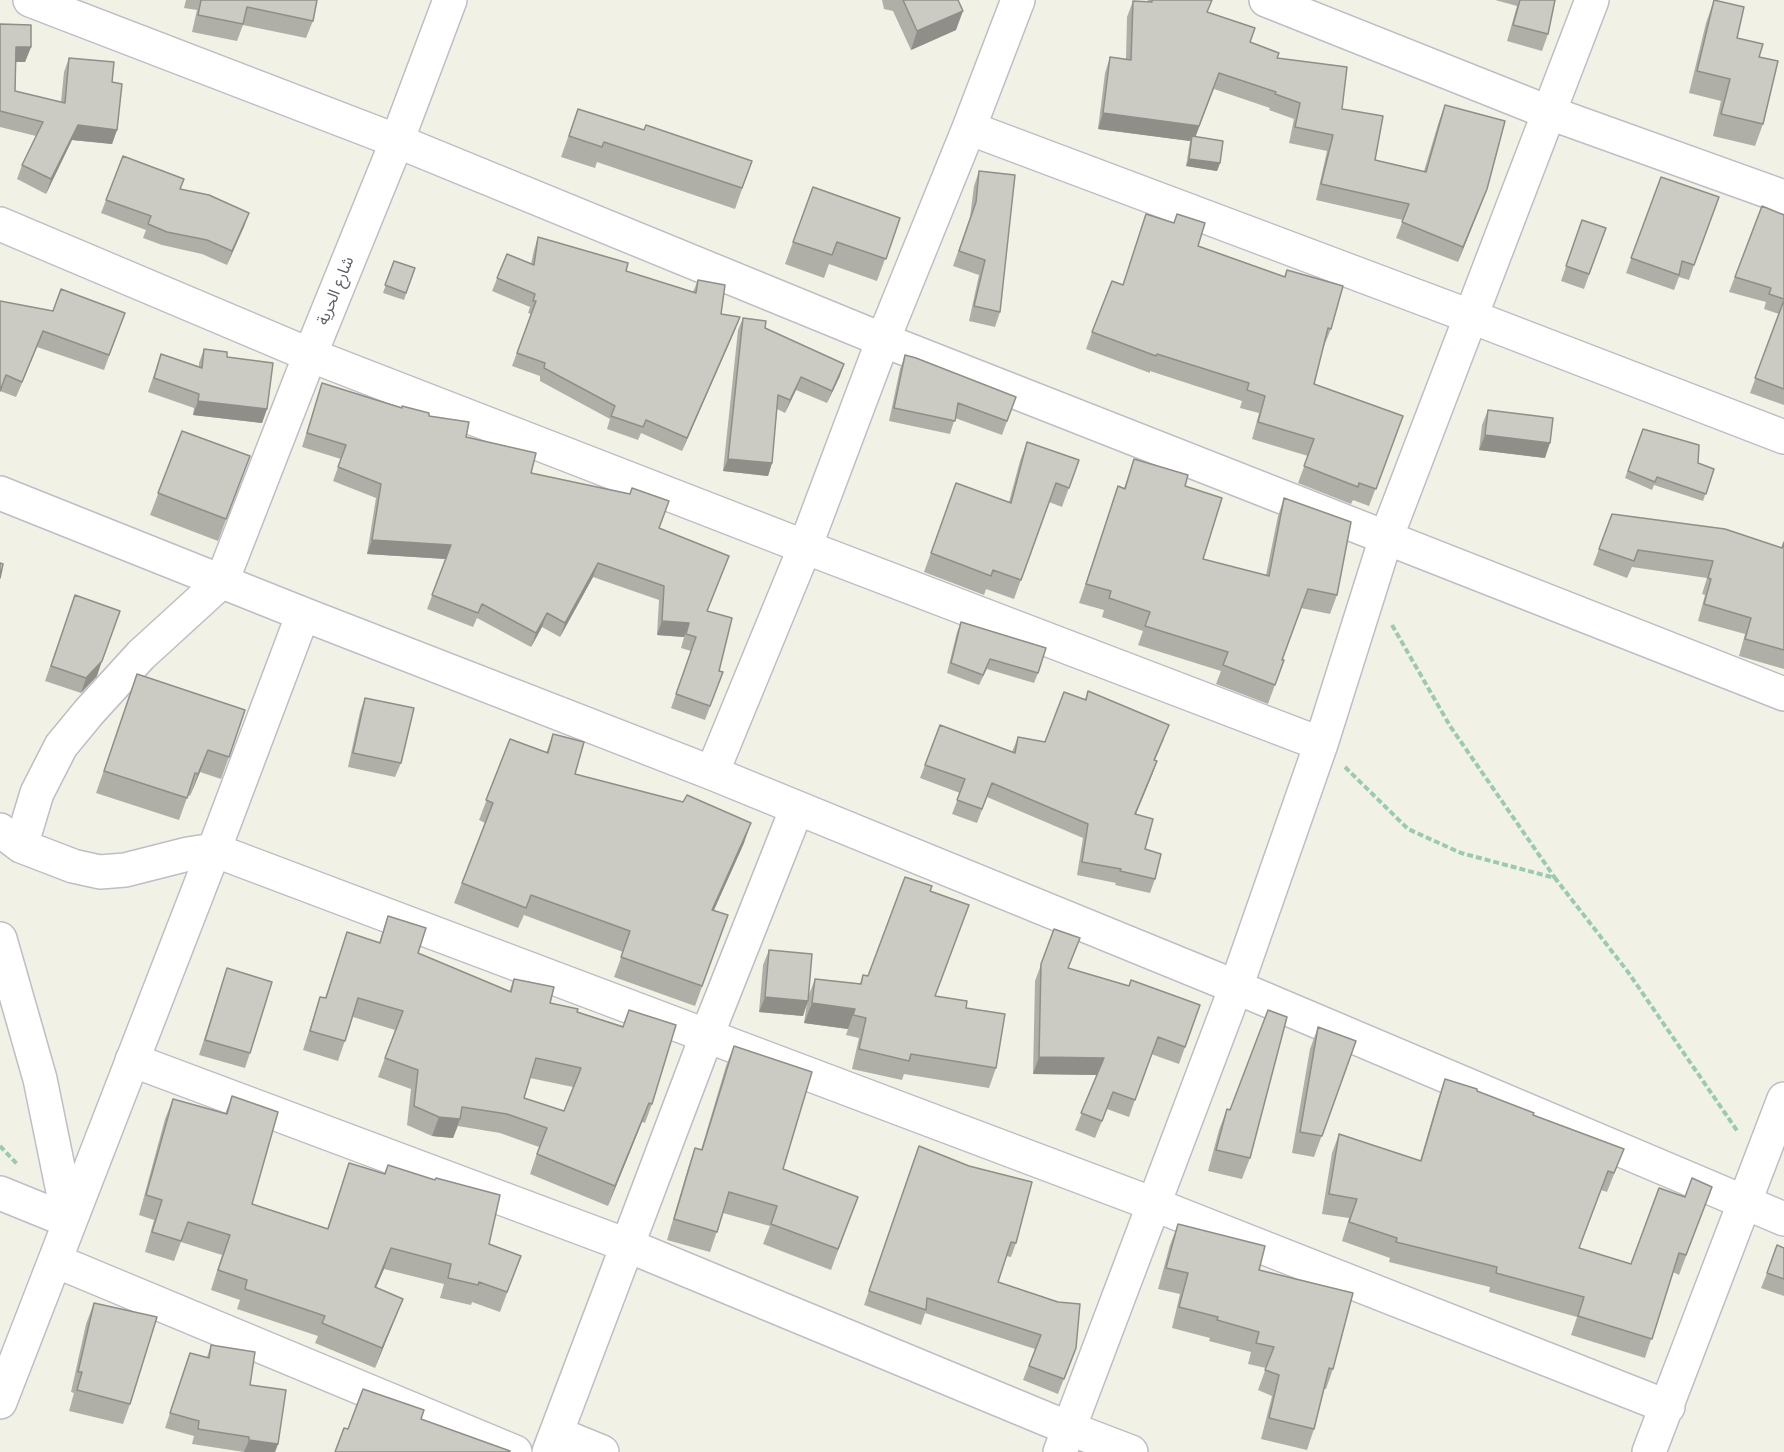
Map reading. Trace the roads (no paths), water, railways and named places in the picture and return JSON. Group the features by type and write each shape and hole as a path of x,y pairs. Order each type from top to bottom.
{"street":[{"path":"30,0 397,141 884,340 1784,694"},
{"name":"شارع الحرية","path":"222,581 397,141 450,0"},
{"path":"712,773 805,547 1017,0"},
{"path":"1266,0 1550,113 1784,197"},
{"path":"1064,1440 1236,987 1321,744 1386,538 1592,0"},
{"path":"969,128 1784,437"},
{"path":"0,224 310,355 1321,744"},
{"path":"0,493 712,773 1236,987 1784,1218"},
{"path":"222,581 141,655 88,712 61,746 11,838 73,866 100,872 124,870 214,850 1153,1204 1668,1407"},
{"path":"0,1402 303,614"},
{"path":"602,1452 554,1443 707,1035 797,808"},
{"path":"0,939 40,1079 69,1221"},
{"path":"132,1060 629,1246 1064,1440 1131,1452"},
{"path":"1649,1452 1784,1099"},
{"path":"0,1193 69,1221"},
{"path":"56,1261 514,1452"}]}
